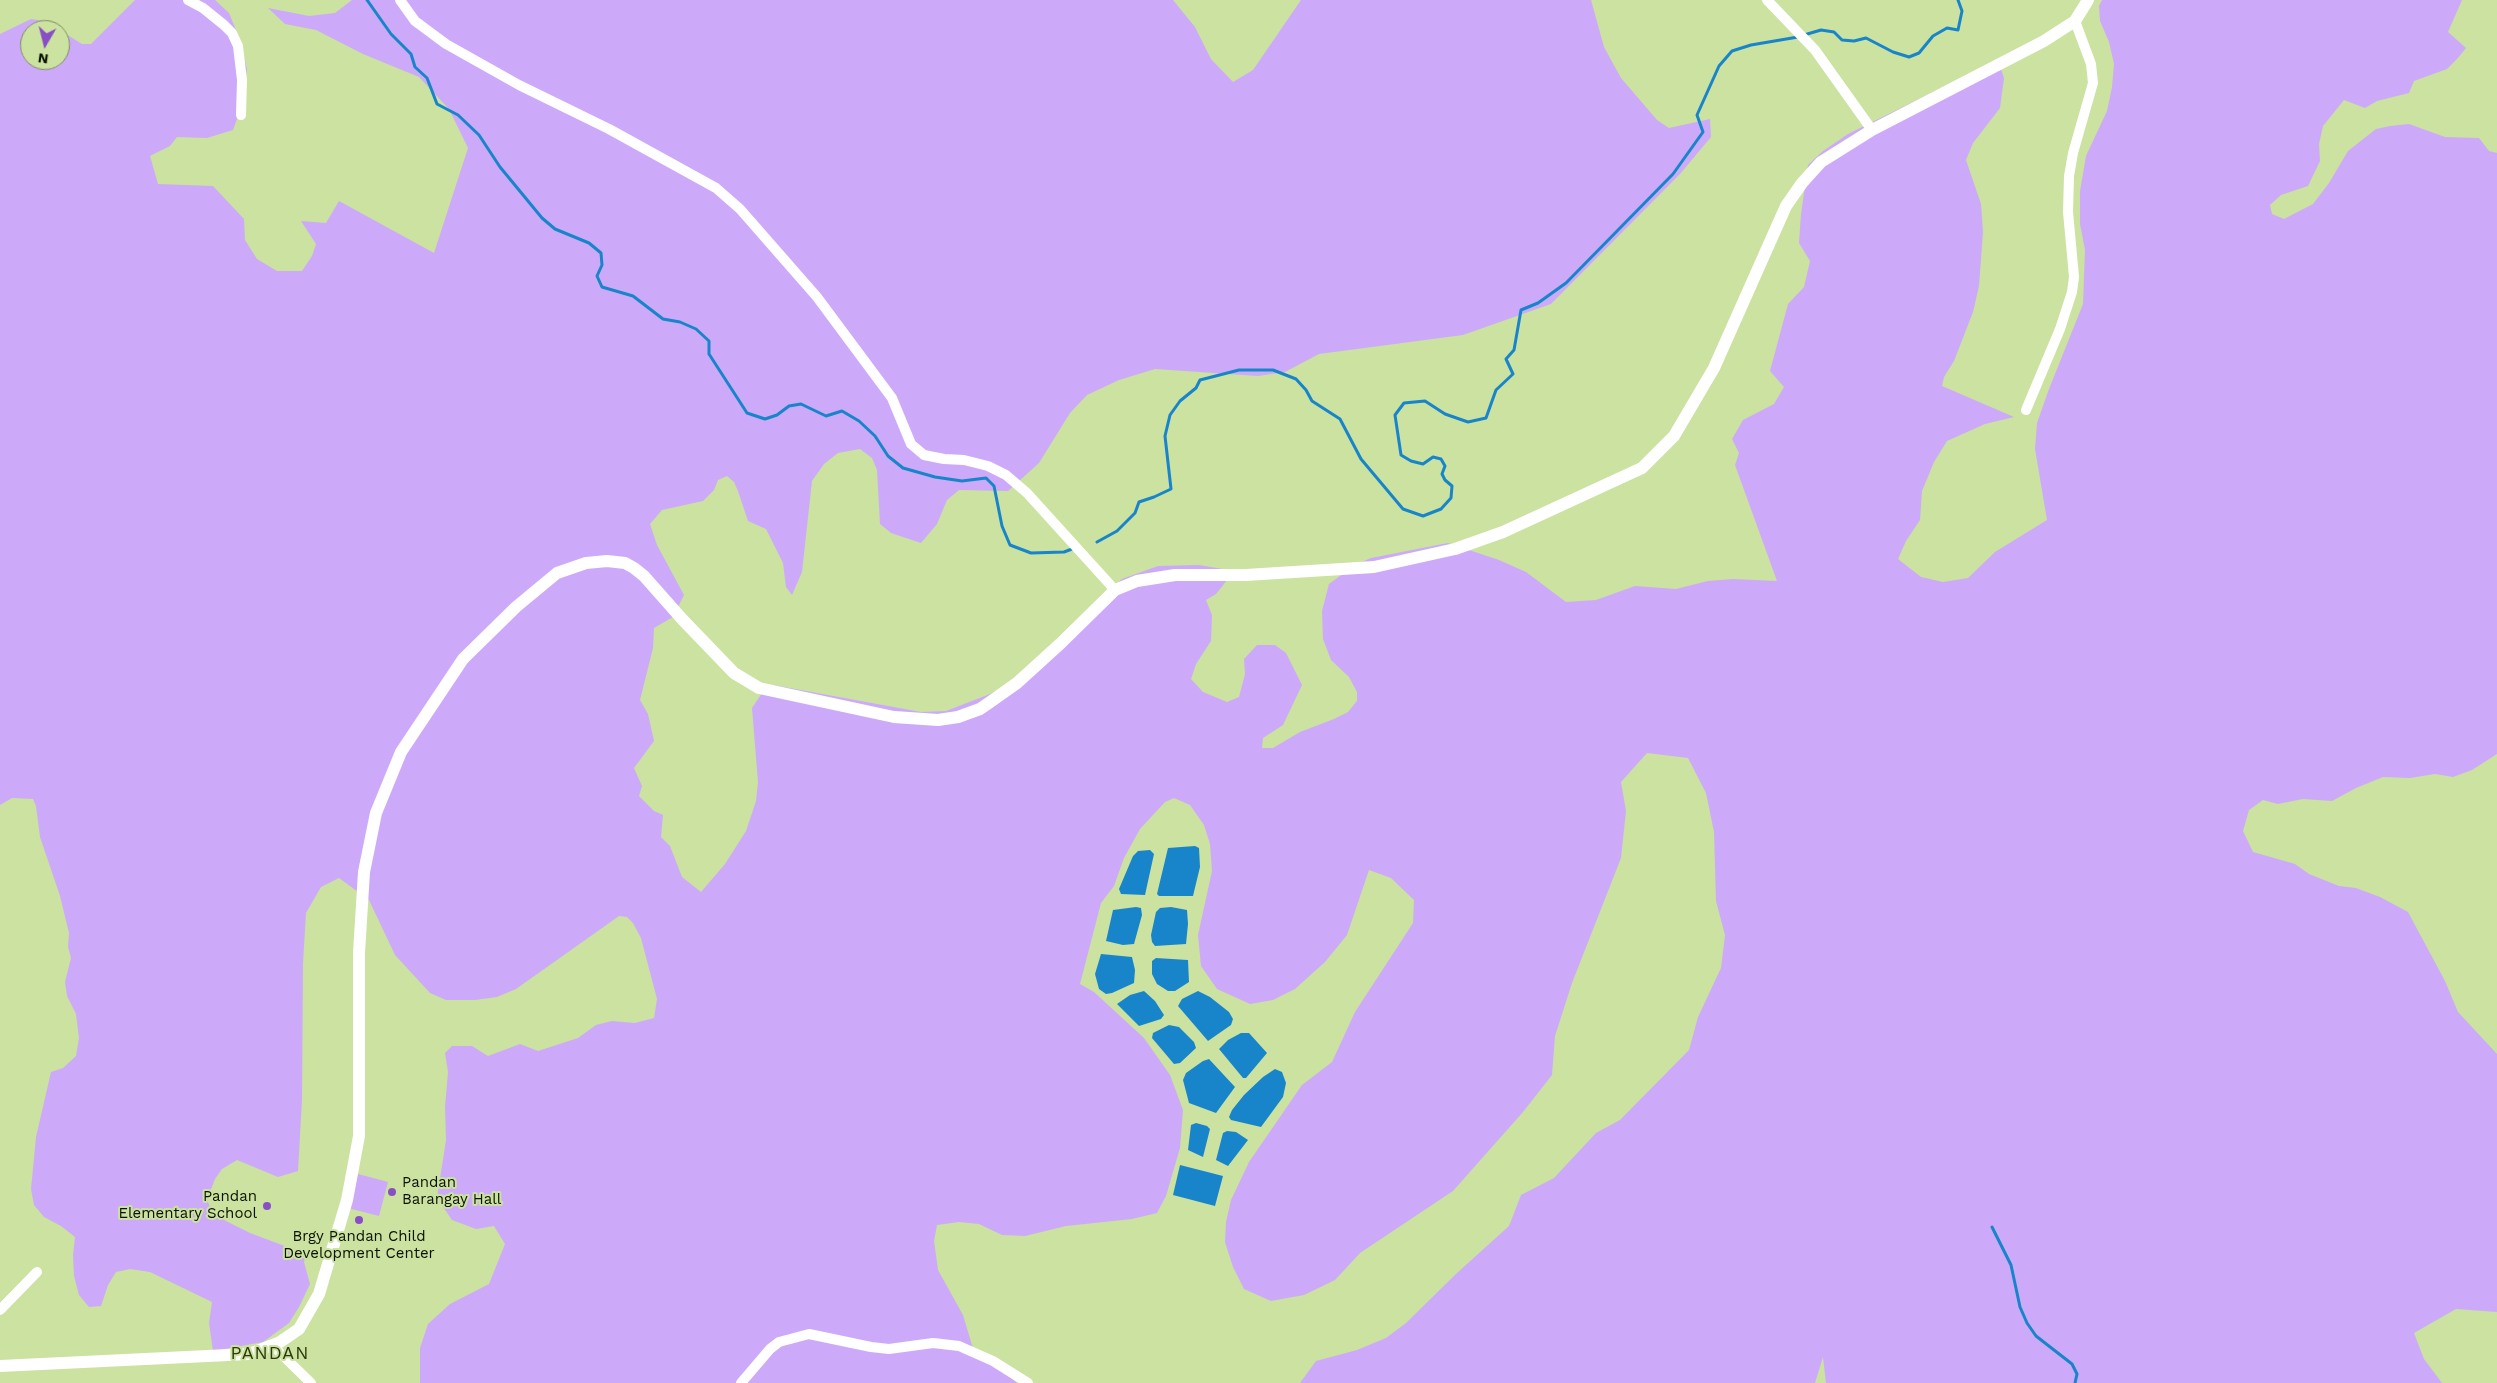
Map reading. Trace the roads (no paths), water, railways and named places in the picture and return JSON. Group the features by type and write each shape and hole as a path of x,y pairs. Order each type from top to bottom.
{"street":[{"path":"188,0 203,8 232,33 238,46 241,115"},
{"path":"400,0 416,21 446,44 520,84 609,128 716,188 740,210 817,297 892,398 911,444 924,455 964,460 988,466 1006,475 1027,493 1115,590"},
{"path":"1767,0 1815,50 1872,130"},
{"path":"0,1366 249,1354 289,1338 299,1328 319,1294 355,1164 360,1109 359,953 364,872 376,813 401,752 463,659 516,607 557,573 586,562 608,561 625,564 644,576 682,620 734,673 747,682 792,697 894,717 938,720 958,717 980,709 1001,695 1060,643 1115,590 1152,577 1175,575 1246,575 1374,566 1454,549 1538,516 1642,468 1674,436 1714,368 1773,235 1794,193 1812,171 1830,154 1872,130 2024,53 2075,21 2088,0"},
{"path":"2026,410 2056,337 2072,292 2074,277 2068,212 2069,176 2073,153 2093,83 2091,64 2075,21"},
{"path":"0,1310 37,1272"},
{"path":"741,1383 770,1349 784,1340 809,1334 871,1348 889,1349 933,1343 959,1346 993,1361 1028,1383"},
{"path":"273,1346 311,1383"}],"water":[{"path":"1195,846 1199,848 1200,867 1193,896 1159,896 1157,894 1168,848"},
{"path":"1150,850 1154,854 1145,895 1121,894 1119,889 1133,856 1138,851"},
{"path":"1171,907 1187,910 1186,944 1155,946 1151,935 1156,912 1160,908"},
{"path":"1141,908 1142,915 1134,944 1123,945 1106,941 1113,910"},
{"path":"1101,954 1132,957 1135,970 1134,983 1112,993 1106,994 1099,989 1095,974"},
{"path":"1156,958 1188,960 1189,982 1175,991 1168,991 1157,984 1152,974 1152,961"},
{"path":"1144,991 1155,1001 1164,1015 1161,1019 1139,1026 1117,1004 1130,995"},
{"path":"1198,991 1210,997 1229,1012 1233,1019 1231,1025 1208,1041 1178,1006 1182,999"},
{"path":"1169,1025 1179,1027 1194,1042 1196,1048 1180,1063 1174,1064 1152,1038 1153,1033"},
{"path":"1241,1033 1249,1033 1267,1053 1246,1078 1243,1078 1219,1049 1228,1040"},
{"path":"1209,1059 1235,1087 1216,1113 1189,1103 1183,1080 1186,1073"},
{"path":"1275,1069 1282,1072 1286,1083 1283,1097 1261,1127 1231,1120 1229,1117 1232,1110 1244,1095 1263,1077"},
{"path":"1196,1123 1207,1126 1210,1129 1203,1157 1188,1150 1191,1125"},
{"path":"1227,1131 1236,1132 1248,1140 1228,1166 1216,1160 1223,1133"},
{"path":"1180,1165 1223,1176 1215,1206 1173,1195"}],"waterway":[{"path":"367,0 391,34 411,54 415,67 427,78 437,104 458,115 479,135 500,167 542,218 555,229 589,243 601,253 602,265 597,276 602,287 633,296 663,319 680,322 696,329 709,341 709,354 747,413 765,419 777,415 789,406 801,404 826,416 842,411 859,421 875,436 888,456 903,468 935,477 962,481 986,478 994,486 1002,526 1010,545 1031,553 1064,552 1072,549"},
{"path":"1804,35 1821,30 1834,32 1842,40 1854,41 1866,38 1893,52 1909,57 1919,53 1933,36 1947,28 1958,30 1962,11 1958,0"},
{"path":"1097,542 1117,531 1135,513 1139,502 1171,489 1165,436 1170,415 1180,401 1196,388 1200,380 1239,370 1273,370 1296,379 1306,390 1312,401 1340,419 1361,459 1403,509 1423,516 1441,509 1451,498 1452,486 1445,480 1442,474 1445,466 1441,459 1433,457 1423,464 1411,461 1401,455 1395,415 1404,403 1425,401 1445,414 1468,422 1486,418 1496,390 1513,374 1506,359 1514,350 1521,310 1538,303 1566,283 1673,174 1703,132 1697,115 1719,66 1732,51 1751,45 1798,37"},
{"path":"1992,1227 2011,1265 2020,1307 2027,1323 2036,1336 2072,1364 2077,1374 2075,1383"}],"place":[{"name":"Pandan Barangay Hall","path":"392,1192"},
{"name":"Pandan Elementary School","path":"267,1206"},
{"name":"Brgy Pandan Child Development Center","path":"359,1220"}],"district":[{"name":"PANDAN","path":"270,1354"}]}
